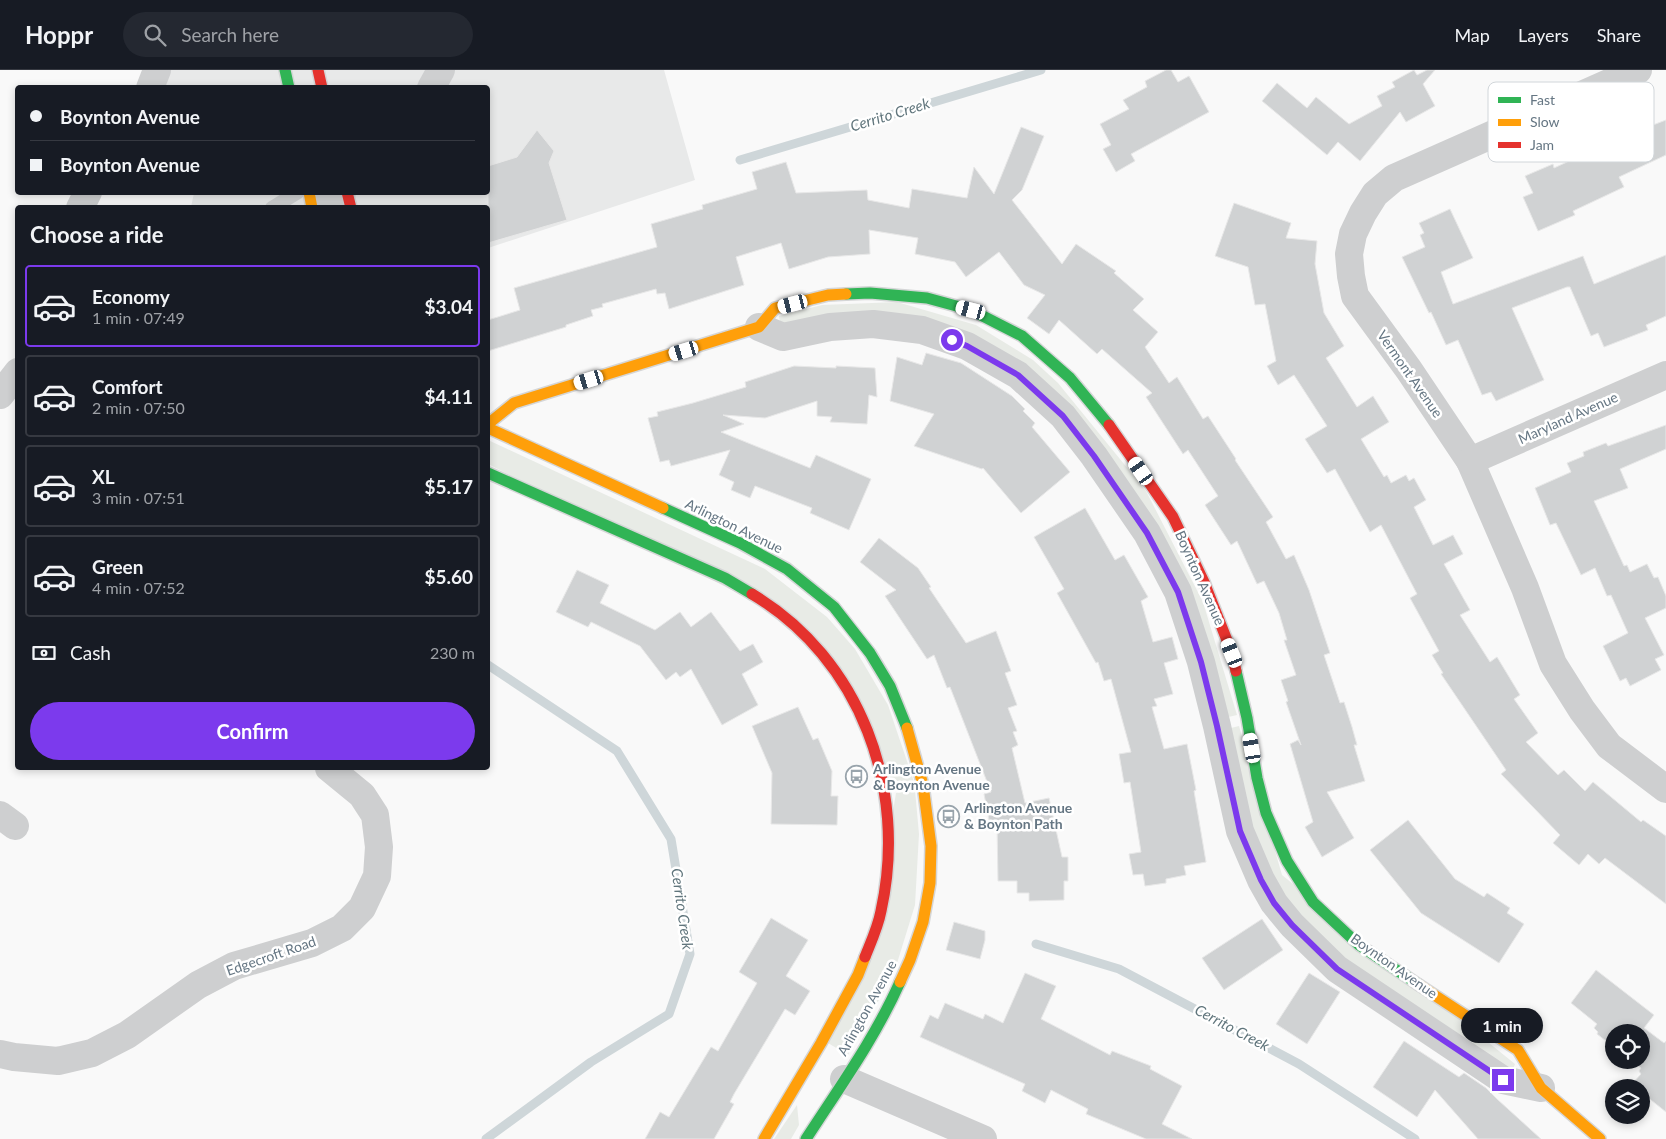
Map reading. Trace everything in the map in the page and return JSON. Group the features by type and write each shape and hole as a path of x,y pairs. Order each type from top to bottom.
{"main road":[{"path":"285,70 288,85"},
{"path":"318,70 321,85"},
{"name":"Boynton Avenue","path":"759,328 775,308 828,295 870,293 927,298 971,310 1022,336 1070,378 1109,425 1172,516 1204,582 1232,653 1247,718 1257,778 1266,812 1287,861 1313,902 1359,945 1518,1050 1540,1088 1600,1139"},
{"path":"490,422 514,403 759,328"},
{"name":"Arlington Avenue","path":"490,429 740,543 787,569 834,607 870,653 890,686 905,721 923,784 931,846 930,883 923,922 910,960 893,998 806,1139"},
{"name":"Arlington Avenue","path":"490,474 725,578 772,606 807,636 846,685 869,734 885,791 889,841 887,877 881,912 858,974 764,1139"}],"street":[{"path":"151,85 157,70"},
{"path":"433,85 441,70"},
{"name":"Vermont Avenue","path":"1611,82 1638,70"},
{"name":"Vermont Avenue","path":"1488,136 1394,178 1375,194 1353,234 1349,254 1355,296 1470,461 1525,588 1553,664 1582,710 1609,746 1666,789"},
{"path":"327,205 338,195"},
{"name":"Boynton Avenue","path":"759,328 783,337 830,326 873,324 922,330 967,346 1018,375 1063,416 1094,456 1147,533 1178,592 1201,662 1240,831 1261,880 1274,903 1292,925 1337,969 1503,1080 1540,1088"},
{"path":"0,395 15,375"},
{"name":"Maryland Avenue","path":"1470,461 1666,375"},
{"name":"Edgecroft Road","path":"0,1054 58,1061 92,1054 127,1035 198,985 234,966 312,943 342,928 362,908 377,876 379,847 375,815 362,795 331,770"},
{"path":"844,1079 983,1139"}],"lane":[{"path":"277,205 293,195"}],"shaded area":[{"path":"170,70 664,70 695,180 490,247 490,205 191,205 194,195 490,195 490,85 166,85"},
{"path":"897,302 976,325 1033,360 1058,383 1146,491 1203,602 1237,715 1224,718 1150,523 981,344 781,327 779,316 822,305"},
{"path":"490,441 765,569 827,617 855,649 888,705 914,782 894,785 811,631 490,465"},
{"path":"1239,726 1282,875 1515,1064 1513,1069 1508,1070 1345,965 1301,925 1247,827 1227,729"},
{"path":"915,790 919,834 915,905 894,973 848,1055 828,1043 867,969 896,793"},
{"path":"797,1105 799,1125 791,1139 774,1139"}],"building":[{"path":"1166,70 1171,70 1178,82 1189,76 1209,112 1131,154 1135,161 1116,172 1103,149 1111,145 1100,124 1129,109 1123,100 1147,87 1145,81"},
{"path":"1414,70 1417,75 1427,70 1435,70 1423,84 1435,106 1406,122 1400,112 1360,161 1338,142 1327,155 1262,101 1277,83 1307,108 1316,97 1349,124 1382,106 1377,96 1395,87 1392,82"},
{"path":"1666,120 1666,155 1654,161 1654,125"},
{"path":"1021,127 1044,136 1022,190 1012,200 1062,264 1076,244 1116,271 1114,273 1144,299 1133,310 1158,332 1145,347 1169,383 1177,377 1203,419 1208,416 1273,517 1266,522 1286,559 1294,555 1309,590 1330,653 1324,655 1340,703 1344,702 1357,745 1354,745 1365,781 1327,792 1354,838 1322,857 1305,827 1313,822 1290,744 1298,740 1301,745 1286,702 1288,701 1281,680 1296,675 1284,640 1287,640 1279,613 1264,581 1257,584 1237,541 1231,545 1205,505 1218,496 1188,450 1183,454 1146,397 1152,393 1102,349 1097,354 1059,320 1049,334 1027,318 1045,295 1024,285 999,252 966,277 955,262 915,254 918,238 869,230 870,254 828,257 789,269 781,243 736,257 744,285 669,309 665,293 657,294 656,289 602,304 603,307 591,310 593,316 566,325 566,327 490,350 490,319 520,310 514,288 657,247 651,224 703,209 702,205 757,189 752,172 786,162 796,193 867,190 868,200 909,208 912,189 967,198 974,167 994,194"},
{"path":"537,130 554,151 549,163 567,220 490,242 490,205 488,205 488,195 490,195 490,165 517,157"},
{"path":"1567,162 1651,162 1619,177 1624,187 1573,211 1575,215 1538,231 1523,197 1533,193 1525,176 1553,164 1554,168"},
{"path":"1234,203 1291,223 1286,238 1317,241 1315,264 1324,313 1344,346 1326,358 1357,407 1373,396 1389,422 1361,439 1384,477 1387,475 1391,483 1406,475 1409,481 1414,478 1426,500 1414,507 1433,545 1453,535 1463,554 1444,564 1470,610 1460,615 1490,662 1497,657 1520,695 1514,699 1538,733 1526,742 1558,775 1564,770 1585,791 1593,782 1641,822 1643,820 1666,836 1666,904 1605,858 1599,864 1588,854 1579,865 1553,843 1560,835 1501,774 1506,770 1441,674 1443,673 1432,655 1439,651 1410,598 1417,594 1381,525 1370,532 1335,469 1327,473 1305,439 1327,426 1294,375 1278,385 1267,366 1276,361 1265,304 1255,305 1248,267 1215,256"},
{"path":"1450,209 1473,258 1441,272 1453,304 1583,256 1594,284 1666,255 1666,316 1646,325 1648,330 1604,347 1598,333 1591,336 1570,287 1512,308 1544,380 1496,401 1491,392 1482,395 1458,340 1446,345 1402,257 1425,247 1420,235 1424,233 1419,223"},
{"path":"926,353 961,363 1012,396 1035,423 1032,427 1070,472 1021,513 983,468 914,446 934,414 890,401 897,357 922,365"},
{"path":"794,366 875,368 877,397 869,395 867,424 830,422 832,417 817,416 817,401 765,418 723,415 744,424 721,432 810,468 816,455 871,479 849,530 810,513 812,508 755,486 750,498 731,490 734,482 719,475 730,450 671,466 669,460 660,462 648,418 658,416 657,412 746,387 745,382"},
{"path":"1666,425 1666,449 1620,469 1628,488 1594,501 1624,566 1627,565 1630,572 1647,564 1654,578 1658,577 1666,596 1666,608 1645,618 1664,655 1655,659 1661,670 1630,686 1626,678 1620,681 1603,646 1628,633 1611,595 1607,596 1595,568 1581,575 1556,523 1550,525 1535,488 1571,472 1567,463 1584,456 1583,452 1606,443 1608,446"},
{"path":"1085,508 1115,560 1124,555 1148,597 1141,601 1153,642 1172,637 1178,659 1164,663 1173,694 1154,699 1157,706 1152,707 1164,749 1187,744 1196,790 1194,791 1206,862 1184,866 1186,875 1166,879 1166,883 1145,886 1143,874 1133,875 1129,854 1141,852 1130,782 1124,783 1119,754 1131,752 1111,679 1104,681 1098,662 1096,663 1057,593 1064,589 1034,537"},
{"path":"879,538 918,568 931,587 929,588 966,643 996,631 1011,671 1005,673 1017,705 1008,708 1017,731 1013,732 1018,745 1012,748 1025,803 1049,798 1062,857 1068,857 1068,881 1064,881 1064,900 1029,901 1029,893 1017,893 1017,881 998,881 997,823 990,825 984,794 991,792 950,687 947,688 934,655 927,659 885,596 896,590 860,562"},
{"path":"577,570 609,585 600,603 655,630 680,612 691,627 711,612 740,651 753,644 763,662 742,674 758,705 722,725 691,669 680,677 676,672 666,680 640,646 591,622 588,627 556,612"},
{"path":"798,707 813,740 818,738 832,771 831,796 838,796 837,825 771,824 772,773 752,726"},
{"path":"1408,820 1455,879 1484,897 1487,893 1510,908 1507,913 1524,924 1499,963 1421,913 1370,850"},
{"path":"771,918 808,940 786,976 810,991 795,1015 785,1009 734,1094 730,1102 734,1104 714,1139 645,1139 660,1112 669,1117 711,1047 718,1051 757,983 739,972"},
{"path":"1262,919 1283,950 1224,990 1202,958"},
{"path":"954,922 985,931 985,940 980,959 946,950"},
{"path":"1596,970 1654,1015 1647,1024 1605,1024 1605,1040 1597,1034 1598,1032 1594,1028 1597,1024 1571,1003"},
{"path":"1025,973 1056,986 1041,1019 1110,1055 1112,1051 1151,1066 1150,1069 1182,1086 1162,1124 1192,1139 1146,1139 1086,1114 1088,1109 1051,1090 1045,1103 1022,1091 1025,1084 920,1037 930,1015 938,1019 945,1003 983,1019 985,1014 1003,1023"},
{"path":"1309,973 1340,992 1307,1044 1276,1024"},
{"path":"1650,1032 1664,1043 1666,1041 1666,1112 1650,1099 1650,1079 1636,1079 1641,1074 1639,1071 1640,1069 1650,1069"},
{"path":"1404,1041 1459,1077 1464,1073 1486,1088 1541,1139 1478,1139 1435,1090 1417,1117 1373,1087"}],"waterway":[{"name":"Cerrito Creek","path":"740,160 1041,70"},
{"name":"Cerrito Creek","path":"486,1139 591,1062 669,1014 690,954 671,839 617,751 490,666"},
{"name":"Cerrito Creek","path":"1036,944 1119,969 1299,1064 1415,1139"}],"traffic: fast":[{"path":"285,70 288,85"},
{"path":"846,294 870,293 927,298 971,310 1022,336 1070,378 1109,425"},
{"path":"490,474 725,578 752,594"},
{"path":"663,508 740,543 787,569 834,607 870,653 890,686 907,728"},
{"path":"1236,671 1247,718 1257,778 1266,813 1287,861 1313,902 1359,945 1419,985"},
{"path":"806,1139 868,1043 900,982"}],"traffic: slow":[{"path":"310,195 311,205"},
{"path":"490,422 514,403 759,327 775,308 828,295 846,294"},
{"path":"490,429 663,508"},
{"path":"900,982 923,922 930,883 931,846 923,785 907,728"},
{"path":"764,1139 821,1043 858,975 865,957"},
{"path":"1419,985 1518,1050 1541,1088 1600,1139"}],"traffic: jam":[{"path":"318,70 321,85"},
{"path":"348,195 350,205"},
{"path":"1109,425 1173,517 1204,582 1232,653 1236,671"},
{"path":"752,594 790,621 822,654 848,691 867,731 881,774 888,819 888,865 880,917 865,957"}],"place":[{"name":"Arlington Avenue & Boynton Avenue","path":"857,777"},
{"name":"Arlington Avenue & Boynton Path","path":"948,816"}],"route":[{"path":"952,340 967,346 1018,375 1063,416 1094,456 1147,533 1178,592 1201,662 1240,831 1261,880 1274,903 1292,925 1337,969 1503,1080"}]}
